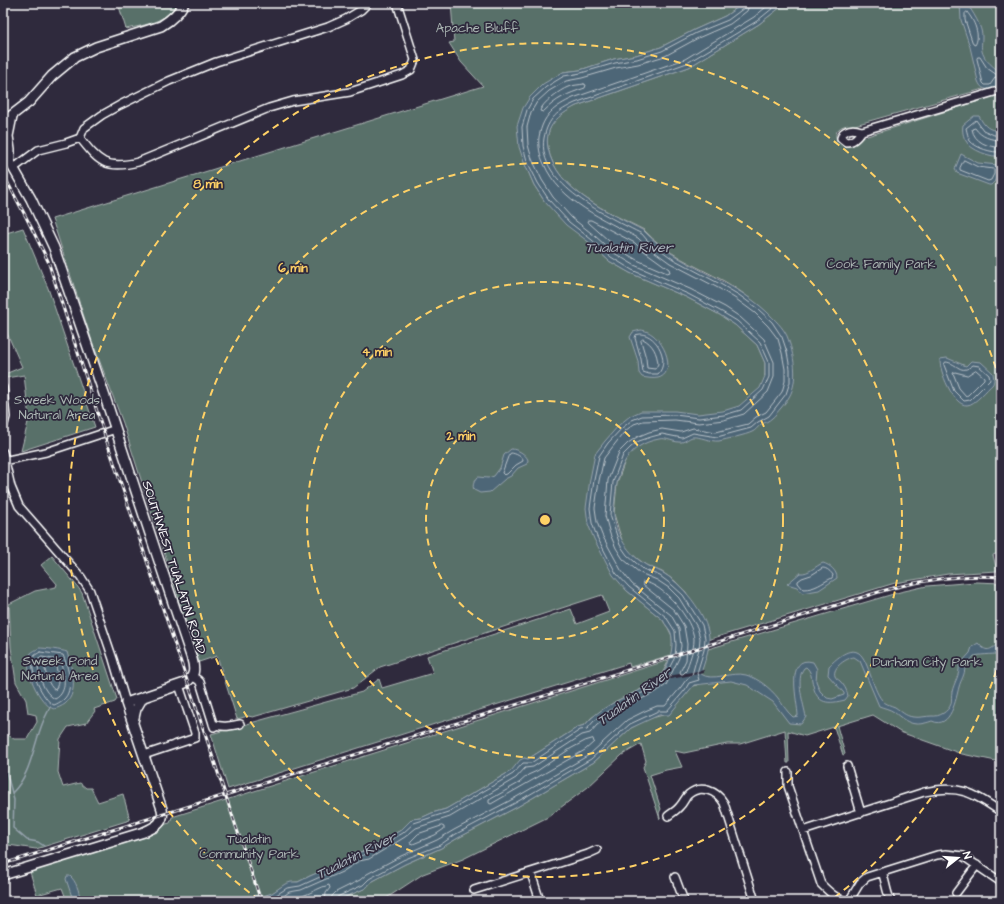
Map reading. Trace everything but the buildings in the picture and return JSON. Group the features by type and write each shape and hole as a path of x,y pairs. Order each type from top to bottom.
{"main road":[{"path":"3,122 35,96 59,69 75,57 96,47 161,26 177,14 184,3"},
{"path":"12,116 8,136 12,165"},
{"name":"SOUTHWEST TUALATIN ROAD","path":"3,150 34,204 54,248 192,658 194,668 192,676"},
{"path":"3,875 144,832 158,825 163,818 162,809 126,703 179,685 188,681 192,676"},
{"path":"133,724 136,709 143,697"}],"street":[{"path":"12,165 38,150 80,138 84,128 102,115 169,81 216,62 328,27 346,19 359,6 368,3"},
{"path":"80,138 97,158 104,162 120,165 130,164 269,108 292,101 350,92 402,75 411,70 414,60 397,3"},
{"path":"862,131 1001,90"},
{"path":"3,388 6,417 3,428"},
{"path":"4,461 46,452 116,429"},
{"path":"3,452 11,487 19,506 81,577 90,591 126,703"},
{"path":"192,676 200,682 214,726 227,727 240,724"},
{"path":"144,755 195,738 195,733 179,685"},
{"path":"847,766 861,813"},
{"path":"788,772 788,786 821,884 830,893 843,900 849,901 863,880 872,875 942,854 963,856 1001,882"},
{"path":"803,831 924,792 944,789 967,792 981,798 1001,812"},
{"path":"668,816 680,806 691,792 705,790 717,794 724,803 754,901"},
{"path":"474,890 531,873 597,850"},
{"path":"956,893 977,865"},
{"path":"882,872 886,882 887,894 891,901"},
{"path":"531,873 540,901"},
{"path":"675,877 684,901"}],"green space":[{"path":"118,3 177,3 167,15 161,19 148,24 126,29"},
{"path":"451,3 744,3 725,16 661,47 636,55 614,59 580,70 563,72 524,162 534,185 545,202 609,261 630,273 686,297 720,315 735,325 757,345 765,363 765,376 775,320 751,299 731,285 672,253 644,230 615,216 573,188 561,176 553,163 548,148 548,133 554,122 564,113 576,106 689,67 759,24 786,3 1001,3 1001,84 855,125 846,125 840,128 836,136 837,141 840,144 850,146 855,144 861,138 1001,94 1001,552 993,555 997,571 948,574 895,583 707,640 686,592 675,581 662,572 646,565 630,553 623,543 614,514 617,483 626,458 633,450 641,445 629,448 615,482 613,515 626,590 663,620 672,637 671,655 630,667 629,663 228,789 211,734 362,692 379,679 382,688 433,673 427,656 571,609 577,624 609,612 602,595 380,667 353,688 253,717 248,716 237,719 217,656 199,662 123,423 92,341 52,219 483,86 461,62 449,43 454,42"},
{"name":"Sweek Woods Natural Area","path":"23,228 48,288 95,427 21,451 29,418 24,375 6,378 5,374 22,367 3,324 3,234"},
{"name":"Sweek Pond Natural Area","path":"52,556 82,593 117,699 115,702 94,709 95,711 86,723 68,727 60,739 58,772 63,787 80,783 86,788 91,788 98,802 123,794 130,820 36,849 8,845 3,835 3,732 14,739 27,739 37,722 36,715 28,713 26,700 16,682 11,647 9,604 35,591 56,587 57,584 41,565"},
{"name":"Durham City Park","path":"976,582 1001,583 1001,762 962,754 900,732 873,715 837,726 845,754 843,755 834,727 805,736 788,731 789,763 787,763 785,730 740,744 727,744 684,753 675,751 682,767 650,775 661,809 659,813 660,819 643,767 646,761 641,744 622,755 588,787 548,817 463,859 423,874 382,901 336,901 366,888 371,882 405,864 441,848 517,807 594,762 631,728 648,719 663,715 676,705 692,686 697,685 708,649 900,592 927,586"},
{"name":"Tualatin Community Park","path":"669,660 660,678 652,684 616,701 591,718 585,725 578,727 528,759 524,758 511,771 446,809 421,818 412,819 401,830 365,851 356,853 338,864 298,882 287,884 268,895 252,896 239,901 67,901 62,888 37,895 30,872 158,832 166,824 170,823 172,817"}],"water":[{"name":"Tualatin River","path":"744,3 786,3 759,24 689,67 576,106 559,117 554,122 548,133 548,148 553,163 561,176 573,188 600,208 644,231 672,254 753,300 783,329 790,343 793,359 795,375 794,383 788,398 773,417 755,430 741,436 719,441 695,437 682,442 659,439 648,442 632,452 622,467 616,486 614,512 617,529 624,543 634,556 677,583 698,609 707,628 709,637 708,651 701,674 716,677 740,674 755,679 772,691 793,717 798,716 795,691 796,672 798,665 804,661 813,662 817,669 816,681 820,691 827,698 832,699 844,695 844,693 828,675 829,666 845,653 853,651 857,652 864,660 875,688 883,701 908,716 938,716 948,709 951,704 953,688 959,672 959,665 970,653 972,647 978,643 981,647 987,650 1001,642 1001,649 998,654 974,656 965,666 964,675 952,712 944,721 938,723 932,721 921,724 908,722 889,709 879,706 860,661 854,657 844,661 838,666 835,673 835,677 844,686 847,692 848,696 845,700 824,702 821,700 815,692 809,671 806,667 804,668 801,673 800,685 806,717 801,724 789,723 773,702 747,685 731,681 694,685 669,715 659,715 631,728 594,762 517,807 441,848 405,864 371,882 366,888 336,901 239,901 256,896 263,896 272,893 285,884 298,882 338,864 356,853 365,851 401,830 412,819 421,818 446,809 511,771 520,760 524,758 528,759 578,727 585,725 607,706 652,683 662,675 665,670 670,658 672,645 670,631 663,620 626,590 613,575 594,539 588,524 586,508 595,454 619,425 630,416 641,411 675,411 698,414 723,411 739,406 760,388 765,376 765,363 757,345 735,325 720,315 686,297 630,273 609,261 590,243 566,225 545,202 534,185 519,147 517,126 523,108 530,97 543,84 563,72 580,70 614,59 636,55 661,47 725,16"},
{"path":"960,3 966,3 974,14 982,33 982,51 986,59 998,70 1000,74 999,81 991,90 983,88 978,81 970,47 961,20"},
{"path":"974,116 979,116 983,123 990,129 1001,131 1001,156 992,156 982,153 968,144 964,138 963,125"},
{"path":"961,154 978,163 998,165 998,173 993,183 989,185 957,173 955,169"},
{"path":"641,330 649,332 656,338 666,353 668,361 667,369 664,375 658,378 642,377 639,373 638,361 630,337 633,332"},
{"path":"947,358 966,366 971,361 981,362 993,373 993,384 974,402 967,405 962,404 952,394 944,379 940,359"},
{"path":"511,449 523,454 528,460 527,464 518,468 511,476 505,479 490,492 480,493 474,490 473,485 478,477 488,478 494,476 500,468 504,455"},
{"path":"823,563 833,569 837,578 819,590 802,593 797,587 787,584 800,573 809,571"},
{"path":"39,648 67,652 73,679 72,692 70,699 65,704 54,709 43,701 30,676 28,667 29,659 31,653"},
{"path":"67,876 70,876 76,883 80,898 78,900 73,900 66,879"}],"pier":[{"path":"704,670 704,673 648,683 656,678"}],"waterway":[{"path":"12,793 28,769 40,731 50,707"},
{"path":"3,760 14,800 13,828 27,840 38,842 44,846"}],"railway":[{"path":"3,174 48,261 261,901"},
{"path":"3,864 882,591 926,581 956,577 1001,577"}],"park label":[{"name":"Apache Bluff","path":"477,27"},
{"name":"Cook Family Park","path":"881,263"}]}
